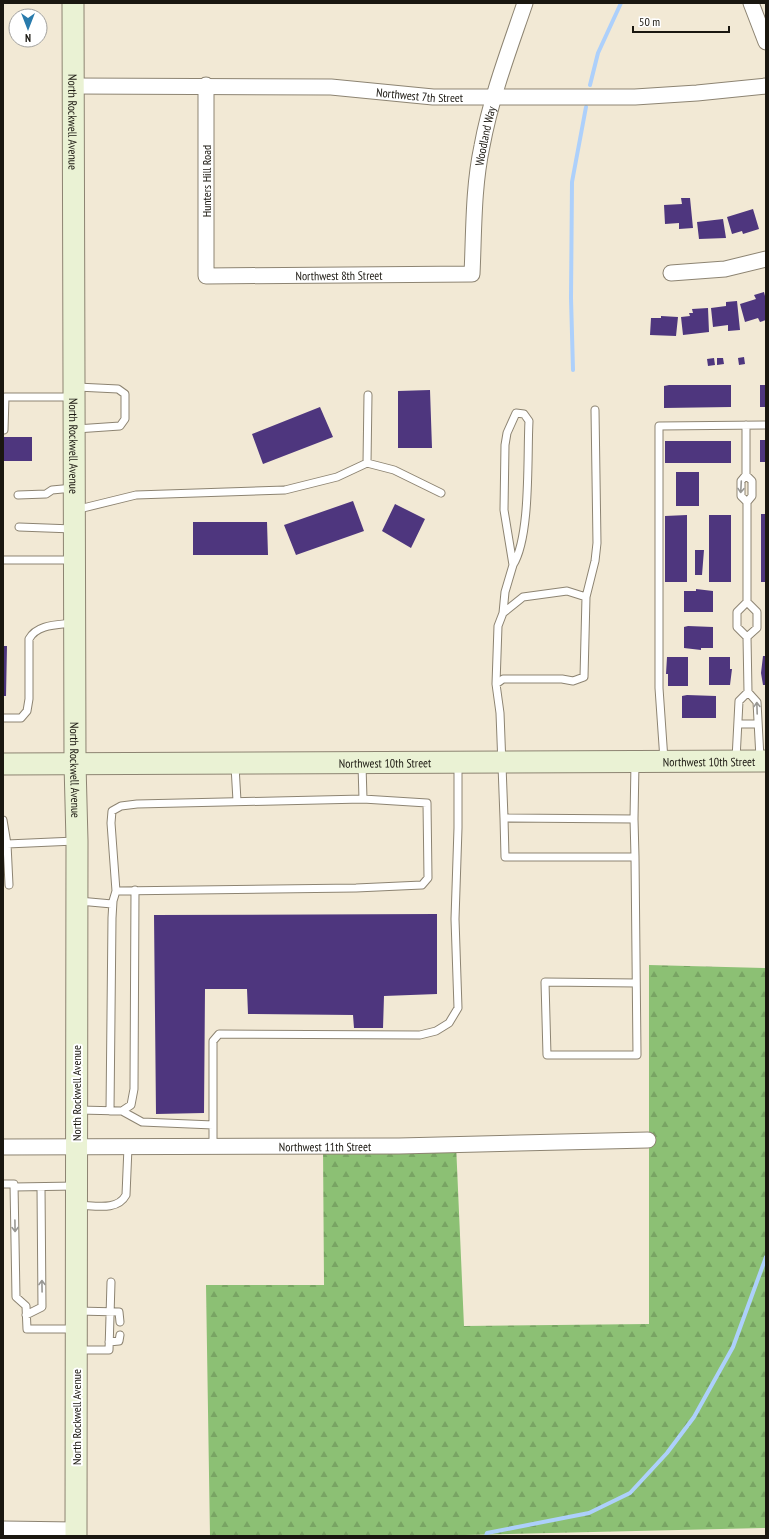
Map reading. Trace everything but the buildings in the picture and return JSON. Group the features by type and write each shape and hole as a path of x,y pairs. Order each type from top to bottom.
{"main road":[{"name":"North Rockwell Avenue","path":"73,3 72,86 75,429 75,764 77,841 76,1533"},
{"name":"Northwest 10th Street","path":"3,764 763,761"}],"street":[{"name":"Woodland Way","path":"472,274 477,175 482,146 494,96 525,3"},
{"path":"751,3 766,42"},
{"name":"Northwest 7th Street","path":"72,86 206,85 331,87 433,97 588,96 698,93 766,86"},
{"name":"Hunters Hill Road","path":"206,85 206,276"},
{"path":"671,273 725,270 766,259"},
{"name":"Northwest 8th Street","path":"206,276 472,274"},
{"name":"Northwest 11th Street","path":"3,1147 399,1146 648,1140"},
{"path":"3,1529 76,1533"}],"lane":[{"path":"4,430 5,397 118,389 125,394 125,419 120,426 75,429"},
{"path":"367,463 368,395"},
{"path":"496,684 502,679 562,679 573,681 584,677 586,597 595,561 597,543 595,410"},
{"path":"513,565 504,510 507,433 516,413 524,414 530,421 527,496 523,526 518,558 513,565 506,592 503,613 498,626 496,684 500,713 503,762 505,857 635,857"},
{"path":"746,425 746,475 741,481 741,496 747,502"},
{"path":"664,761 659,688 659,426 766,425"},
{"path":"19,527 75,520 136,495 285,490 337,477 367,463 394,470 441,493"},
{"path":"746,475 752,481 752,496 747,502 747,602 757,612 757,628 747,637"},
{"path":"18,495 46,494 52,490 75,488"},
{"path":"3,560 75,560"},
{"path":"503,613 523,597 567,591 586,597"},
{"path":"747,602 737,612 737,627 747,637 748,692 757,702 757,724 763,761"},
{"path":"3,718 21,718 27,711 29,699 29,639 33,633 43,628 75,623"},
{"path":"736,761 736,734 739,701 748,692"},
{"path":"738,724 757,724"},
{"path":"634,761 637,1055 547,1055 545,982 636,983"},
{"path":"235,763 237,802"},
{"path":"362,763 363,799"},
{"path":"213,1147 213,1041 219,1034 420,1035 436,1031 449,1024 458,1008 455,919 458,828 458,763"},
{"path":"110,1111 112,904 116,891 111,823 112,811 121,806 132,804 363,799 427,803 428,878 422,885 356,888 116,891"},
{"path":"504,818 634,819"},
{"path":"3,820 7,844 9,886"},
{"path":"7,844 77,841"},
{"path":"122,1111 131,1105 134,1089 135,890"},
{"path":"77,901 112,904"},
{"path":"76,1110 122,1111 142,1122 213,1125"},
{"path":"14,1187 40,1187 110,1206 117,1205 123,1201 126,1195 128,1147"},
{"path":"3,1184 14,1184 16,1297 26,1306 27,1329 110,1312 119,1312 120,1322"},
{"path":"26,1316 42,1307 40,1187"},
{"path":"76,1350 109,1350 111,1282"},
{"path":"109,1342 119,1341 120,1335"}],"green space":[{"path":"649,965 766,968 766,1528 420,1536 210,1536 206,1285 324,1285 323,1146 456,1144 464,1326 649,1324"}],"waterway":[{"path":"590,85 598,53 621,3"},
{"path":"573,370 571,298 572,182 586,107"},
{"path":"486,1536 487,1533 589,1513 630,1493 667,1453 694,1417 733,1347 766,1257"}]}
